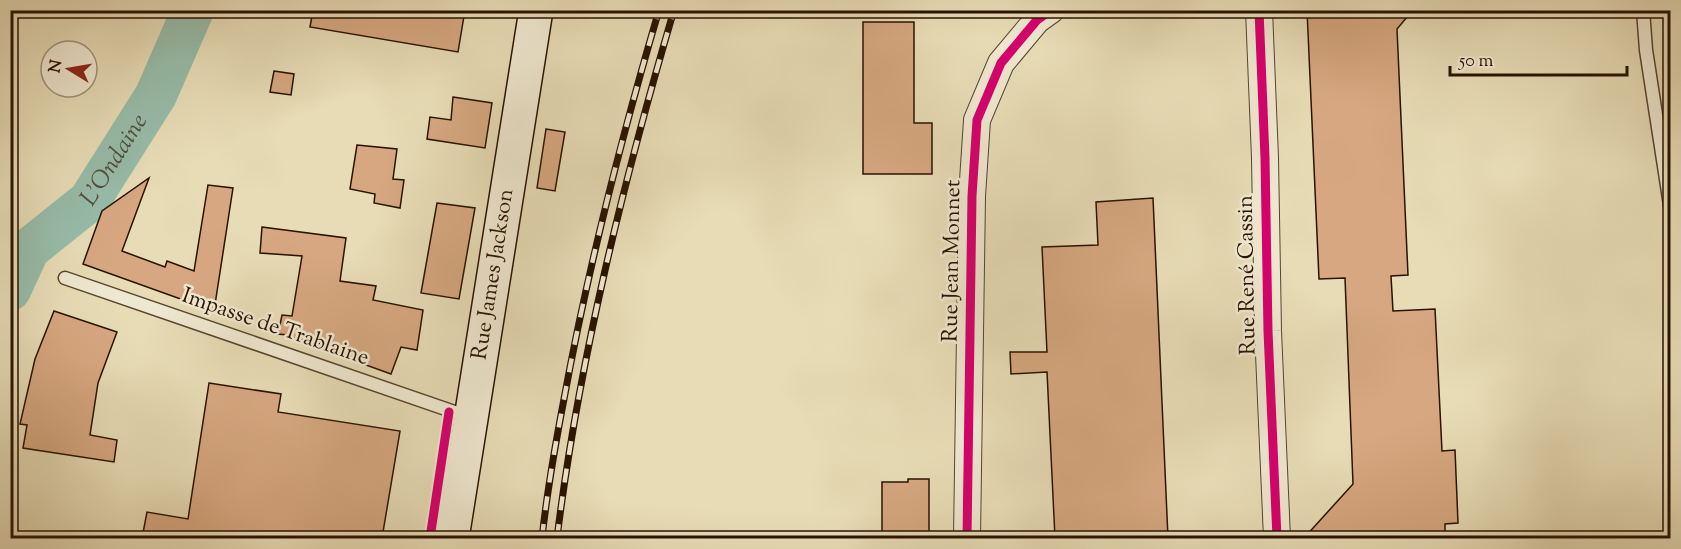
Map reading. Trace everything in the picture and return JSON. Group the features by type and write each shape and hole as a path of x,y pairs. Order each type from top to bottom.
{"main road":[{"name":"Rue James Jackson","path":"452,538 536,10"}],"street":[{"name":"Rue Jean Monnet","path":"967,538 972,196 977,120 1001,63 1037,21 1051,10"},
{"name":"Rue René Cassin","path":"1259,10 1265,158 1268,331 1277,538"}],"lane":[{"path":"1643,10 1646,50 1671,205"},
{"name":"Impasse de Trablaine","path":"65,278 471,418"}],"building":[{"path":"313,10 465,10 458,52 310,27"},
{"path":"1307,10 1413,10 1397,29 1408,275 1391,276 1393,311 1435,309 1442,451 1455,450 1458,523 1445,524 1445,538 1304,538 1353,484 1345,278 1319,279"},
{"path":"863,22 914,22 914,123 932,123 932,174 863,174"},
{"path":"274,71 294,74 291,95 270,92"},
{"path":"453,97 492,103 485,148 427,139 430,117 451,120"},
{"path":"546,129 565,132 555,191 537,188"},
{"path":"357,145 397,149 393,179 404,180 400,208 374,203 375,194 350,189"},
{"path":"149,178 122,251 165,267 167,261 194,271 208,185 233,188 214,311 83,264 102,211"},
{"path":"1153,198 1168,538 1055,538 1047,372 1011,374 1010,352 1047,352 1042,247 1098,245 1096,202"},
{"path":"437,203 475,208 459,299 421,293"},
{"path":"262,227 346,238 340,281 376,286 373,300 423,310 417,350 401,347 391,374 341,356 342,348 278,334 282,315 292,316 302,256 260,253"},
{"path":"54,311 117,332 98,383 90,435 117,440 114,462 23,448 27,425 20,424 35,359"},
{"path":"209,383 281,394 278,412 400,431 382,538 142,538 147,512 188,519"},
{"path":"908,479 929,479 929,538 882,538 882,482 908,482"}],"waterway":[{"name":"L'Ondaine","path":"10,290 29,249 89,201 156,95 193,10"}],"railway":[{"path":"542,538 554,452 573,350 619,155 659,10"},
{"path":"557,538 566,471 590,338 620,206 674,10"}],"cycle path":[{"path":"967,538 972,196 977,120 1001,63 1037,20 1051,10"},
{"path":"1259,10 1265,158 1268,331 1277,538"},
{"path":"430,538 449,412"}]}
